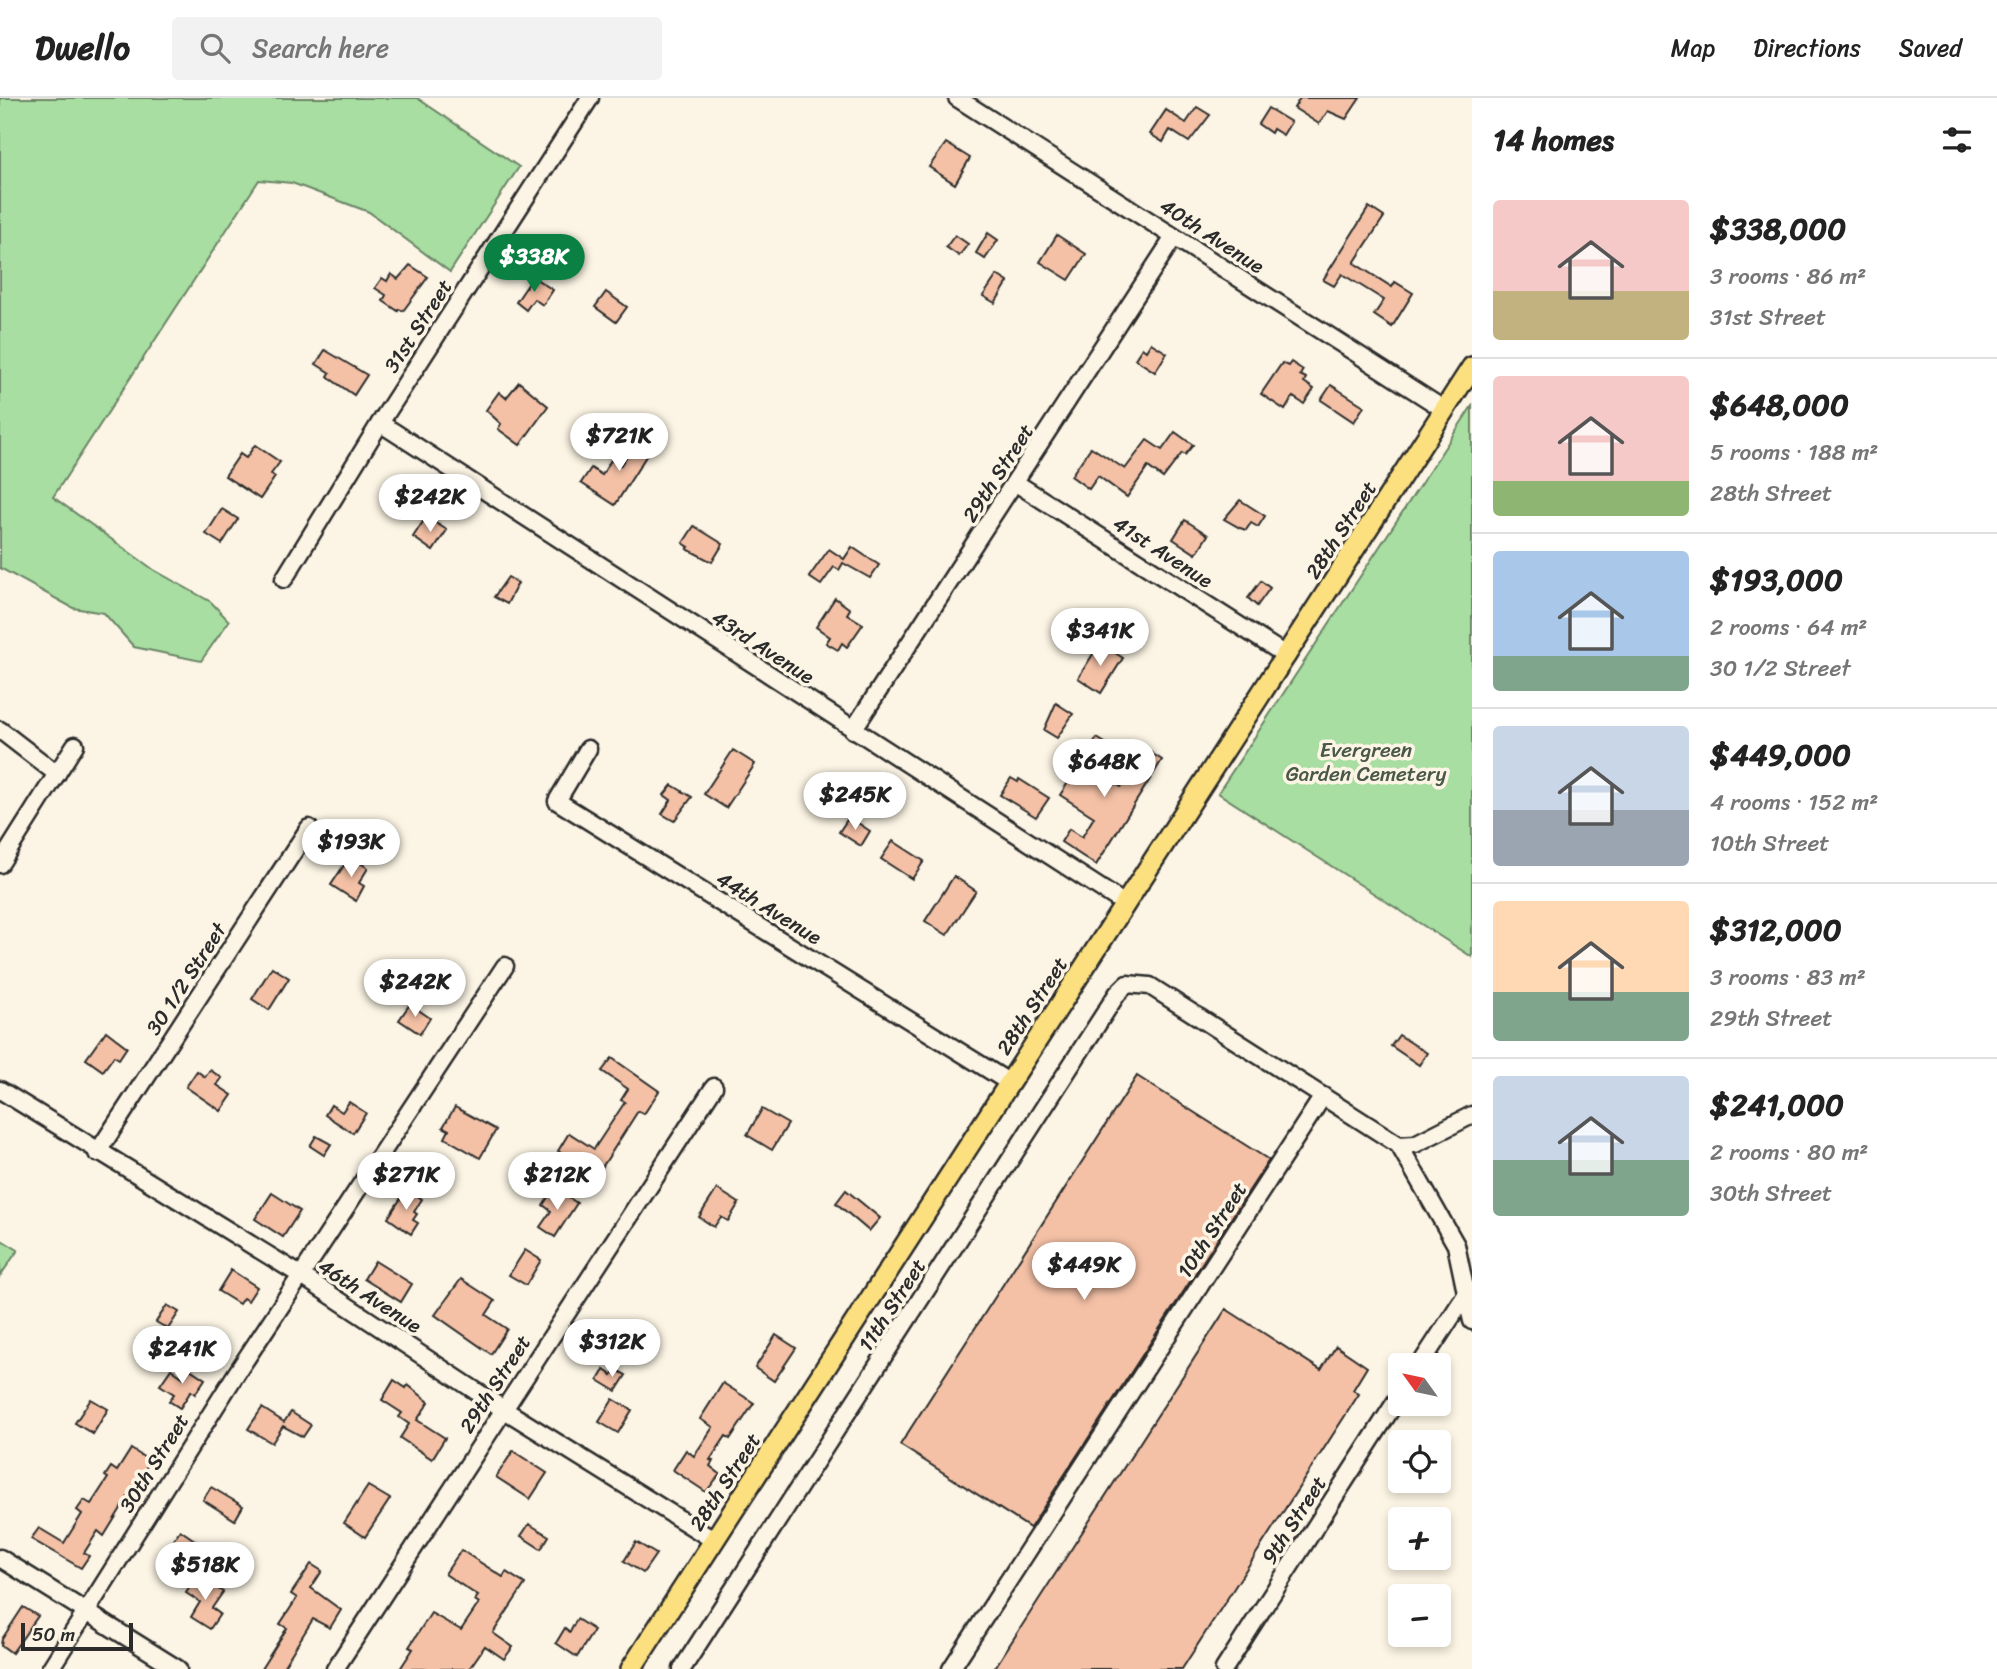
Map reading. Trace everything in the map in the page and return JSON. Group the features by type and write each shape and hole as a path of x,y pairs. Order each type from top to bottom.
{"main road":[{"name":"28th Street","path":"631,1669 1472,367"}],"street":[{"name":"31st Street","path":"284,579 380,423 590,98"},
{"name":"40th Avenue","path":"957,98 1445,410"},
{"name":"29th Street","path":"853,730 1174,237"},
{"name":"43rd Avenue","path":"380,423 1125,904"},
{"name":"41st Avenue","path":"1016,483 1287,656"},
{"path":"0,730 57,774"},
{"path":"0,864 75,745"},
{"name":"44th Avenue","path":"588,749 557,801 1010,1083"},
{"name":"30 1/2 Street","path":"97,1153 309,828"},
{"name":"30th Street","path":"50,1669 236,1374 505,966"},
{"name":"11th Street","path":"682,1669 1117,994 1127,984 1150,986 1323,1096"},
{"name":"29th Street","path":"335,1669 714,1087"},
{"name":"46th Avenue","path":"0,1090 97,1153 302,1276 503,1409 715,1541"},
{"path":"1323,1096 1399,1144 1456,1245 1469,1289 1472,1321"},
{"name":"10th Street","path":"951,1669 1323,1096"},
{"path":"1399,1144 1415,1144 1472,1115"},
{"path":"1428,1353 1469,1289"},
{"name":"9th Street","path":"1230,1665 1388,1414"},
{"path":"0,1558 178,1669"}],"green space":[{"path":"0,98 417,98 519,167 450,272 369,212 292,183 259,180 53,497 154,570 211,602 229,621 201,661 134,647 104,613 73,608 0,568"},
{"name":"Evergreen Garden Cemetery","path":"1472,406 1472,957 1218,793"},
{"path":"0,1239 18,1250 0,1276"}],"building":[{"path":"1300,98 1360,98 1346,119 1328,111 1319,124 1294,108"},
{"path":"1197,107 1210,115 1189,142 1170,130 1163,142 1150,134 1166,110 1186,123"},
{"path":"1268,108 1291,122 1283,135 1273,129 1271,133 1258,124"},
{"path":"946,143 970,158 955,184 929,167"},
{"path":"1369,207 1384,217 1354,263 1392,287 1395,282 1413,293 1392,327 1374,315 1384,300 1342,274 1334,286 1323,280"},
{"path":"988,233 998,240 985,259 976,253"},
{"path":"955,235 968,244 959,256 946,247"},
{"path":"1057,235 1086,254 1069,280 1040,262"},
{"path":"410,265 428,277 403,311 398,311 383,301 386,295 375,288 382,278 387,281 391,274 398,279"},
{"path":"997,275 1008,282 995,303 983,296"},
{"path":"533,277 553,290 543,305 534,299 526,310 516,302"},
{"path":"606,292 627,307 616,322 595,307"},
{"path":"1151,343 1167,353 1155,372 1135,359 1142,348 1146,351"},
{"path":"325,350 367,375 354,395 332,380 328,376 330,373 316,364"},
{"path":"1291,362 1303,370 1300,375 1306,378 1304,382 1314,389 1304,404 1293,397 1285,410 1261,394 1282,363 1288,366"},
{"path":"519,382 548,406 520,445 498,429 501,424 486,410 499,392 506,398"},
{"path":"1331,385 1364,406 1354,422 1321,400"},
{"path":"1175,432 1193,445 1185,455 1182,453 1163,478 1148,467 1127,497 1098,476 1089,489 1071,476 1091,447 1125,469 1147,440 1162,450"},
{"path":"642,434 655,442 615,505 581,483 591,468 602,475 611,460 620,466"},
{"path":"255,445 280,462 271,474 275,477 260,499 225,476 240,454 246,458"},
{"path":"1240,500 1265,516 1258,527 1251,523 1246,530 1224,519"},
{"path":"222,509 238,519 222,544 206,534"},
{"path":"426,517 447,530 433,551 413,537"},
{"path":"1185,520 1208,535 1196,554 1173,539"},
{"path":"694,526 723,544 712,562 687,549 689,547 683,543"},
{"path":"852,547 879,565 870,578 843,563 839,570 834,567 821,585 809,577 829,549 844,559"},
{"path":"508,577 518,583 507,604 494,597"},
{"path":"1261,581 1270,588 1257,606 1248,598"},
{"path":"835,598 850,609 847,614 863,624 847,647 842,643 838,650 826,643 830,637 816,627"},
{"path":"1100,643 1123,658 1101,693 1078,678"},
{"path":"1056,703 1073,714 1057,738 1044,730"},
{"path":"1097,738 1115,749 1099,773 1121,787 1147,750 1162,760 1096,865 1061,842 1069,829 1082,837 1094,817 1060,795"},
{"path":"733,750 755,764 726,808 704,794"},
{"path":"1011,778 1018,782 1019,779 1049,798 1036,817 1000,795"},
{"path":"672,785 692,797 674,821 662,814 671,800 664,795"},
{"path":"849,817 870,831 861,846 839,832"},
{"path":"893,841 924,861 912,879 881,859"},
{"path":"350,856 368,868 359,883 364,886 356,901 331,885"},
{"path":"954,876 976,891 947,935 925,921"},
{"path":"272,967 289,978 269,1010 252,999"},
{"path":"410,1004 430,1018 420,1034 399,1020"},
{"path":"106,1031 127,1047 119,1059 114,1056 103,1071 86,1059"},
{"path":"1399,1035 1427,1053 1419,1065 1391,1046"},
{"path":"612,1058 659,1091 644,1114 638,1111 592,1183 574,1171 579,1165 558,1151 569,1133 594,1149 625,1102 621,1100 628,1089 602,1071"},
{"path":"210,1070 222,1078 217,1085 232,1095 221,1111 186,1087 197,1071 205,1077"},
{"path":"1137,1076 1269,1160 1030,1528 900,1445"},
{"path":"349,1102 366,1113 353,1133 325,1115 331,1105 342,1112"},
{"path":"455,1107 496,1130 480,1158 445,1138 449,1130 443,1127"},
{"path":"762,1109 788,1124 772,1150 747,1135"},
{"path":"316,1136 331,1144 324,1155 310,1146"},
{"path":"536,1158 547,1164 536,1180 525,1174"},
{"path":"554,1188 577,1203 555,1237 540,1227 551,1211 543,1205"},
{"path":"407,1189 422,1199 414,1212 417,1214 413,1220 418,1223 411,1234 388,1218"},
{"path":"717,1189 739,1203 728,1221 721,1217 714,1227 699,1217"},
{"path":"846,1190 880,1218 869,1231 836,1203"},
{"path":"272,1193 300,1211 283,1237 255,1219"},
{"path":"525,1250 541,1260 526,1285 509,1275"},
{"path":"375,1261 412,1284 401,1302 364,1279"},
{"path":"231,1270 257,1287 248,1301 243,1298 239,1304 218,1291"},
{"path":"461,1279 495,1301 486,1315 507,1329 491,1354 435,1315"},
{"path":"167,1305 179,1312 168,1329 156,1322"},
{"path":"1226,1309 1321,1370 1336,1346 1367,1367 1353,1390 1359,1394 1182,1669 994,1669"},
{"path":"776,1335 796,1348 774,1381 755,1368"},
{"path":"171,1369 184,1378 190,1369 205,1379 195,1394 191,1391 180,1408 169,1401 174,1394 160,1385"},
{"path":"615,1369 626,1375 616,1391 598,1380 604,1370 612,1375"},
{"path":"394,1380 406,1388 408,1385 429,1402 417,1420 445,1438 432,1459 400,1438 409,1424 399,1417 402,1413 382,1400"},
{"path":"723,1383 754,1403 730,1439 726,1436 710,1460 713,1461 710,1466 720,1474 706,1492 673,1470 686,1450 694,1456 713,1427 700,1419"},
{"path":"91,1399 108,1409 93,1434 75,1423"},
{"path":"613,1399 632,1410 618,1433 599,1422"},
{"path":"262,1408 284,1422 291,1412 311,1425 303,1437 283,1426 272,1443 248,1429"},
{"path":"131,1449 150,1461 104,1536 98,1531 84,1553 89,1556 81,1568 31,1539 39,1528 64,1543 82,1514 77,1510 84,1500 91,1504 108,1478 105,1476 111,1467 117,1471"},
{"path":"513,1451 547,1473 530,1499 496,1477"},
{"path":"368,1486 390,1499 365,1537 344,1523"},
{"path":"211,1487 243,1506 235,1520 203,1500"},
{"path":"529,1524 549,1536 541,1549 521,1536"},
{"path":"180,1530 202,1545 191,1562 168,1548"},
{"path":"636,1542 656,1554 643,1573 624,1561"},
{"path":"461,1550 503,1577 506,1572 525,1584 493,1633 513,1647 504,1659 485,1646 469,1669 400,1669 413,1649 409,1647 431,1613 461,1630 479,1603 475,1600 478,1596 445,1574"},
{"path":"311,1564 322,1571 311,1588 341,1610 330,1628 313,1619 282,1669 261,1669 287,1628 280,1624 297,1598 291,1594"},
{"path":"197,1576 223,1592 212,1608 220,1614 210,1629 191,1617 200,1602 186,1593"},
{"path":"23,1607 38,1616 12,1653 1,1645 2,1639"},
{"path":"577,1619 594,1630 577,1657 556,1643 565,1628 570,1632"}]}
